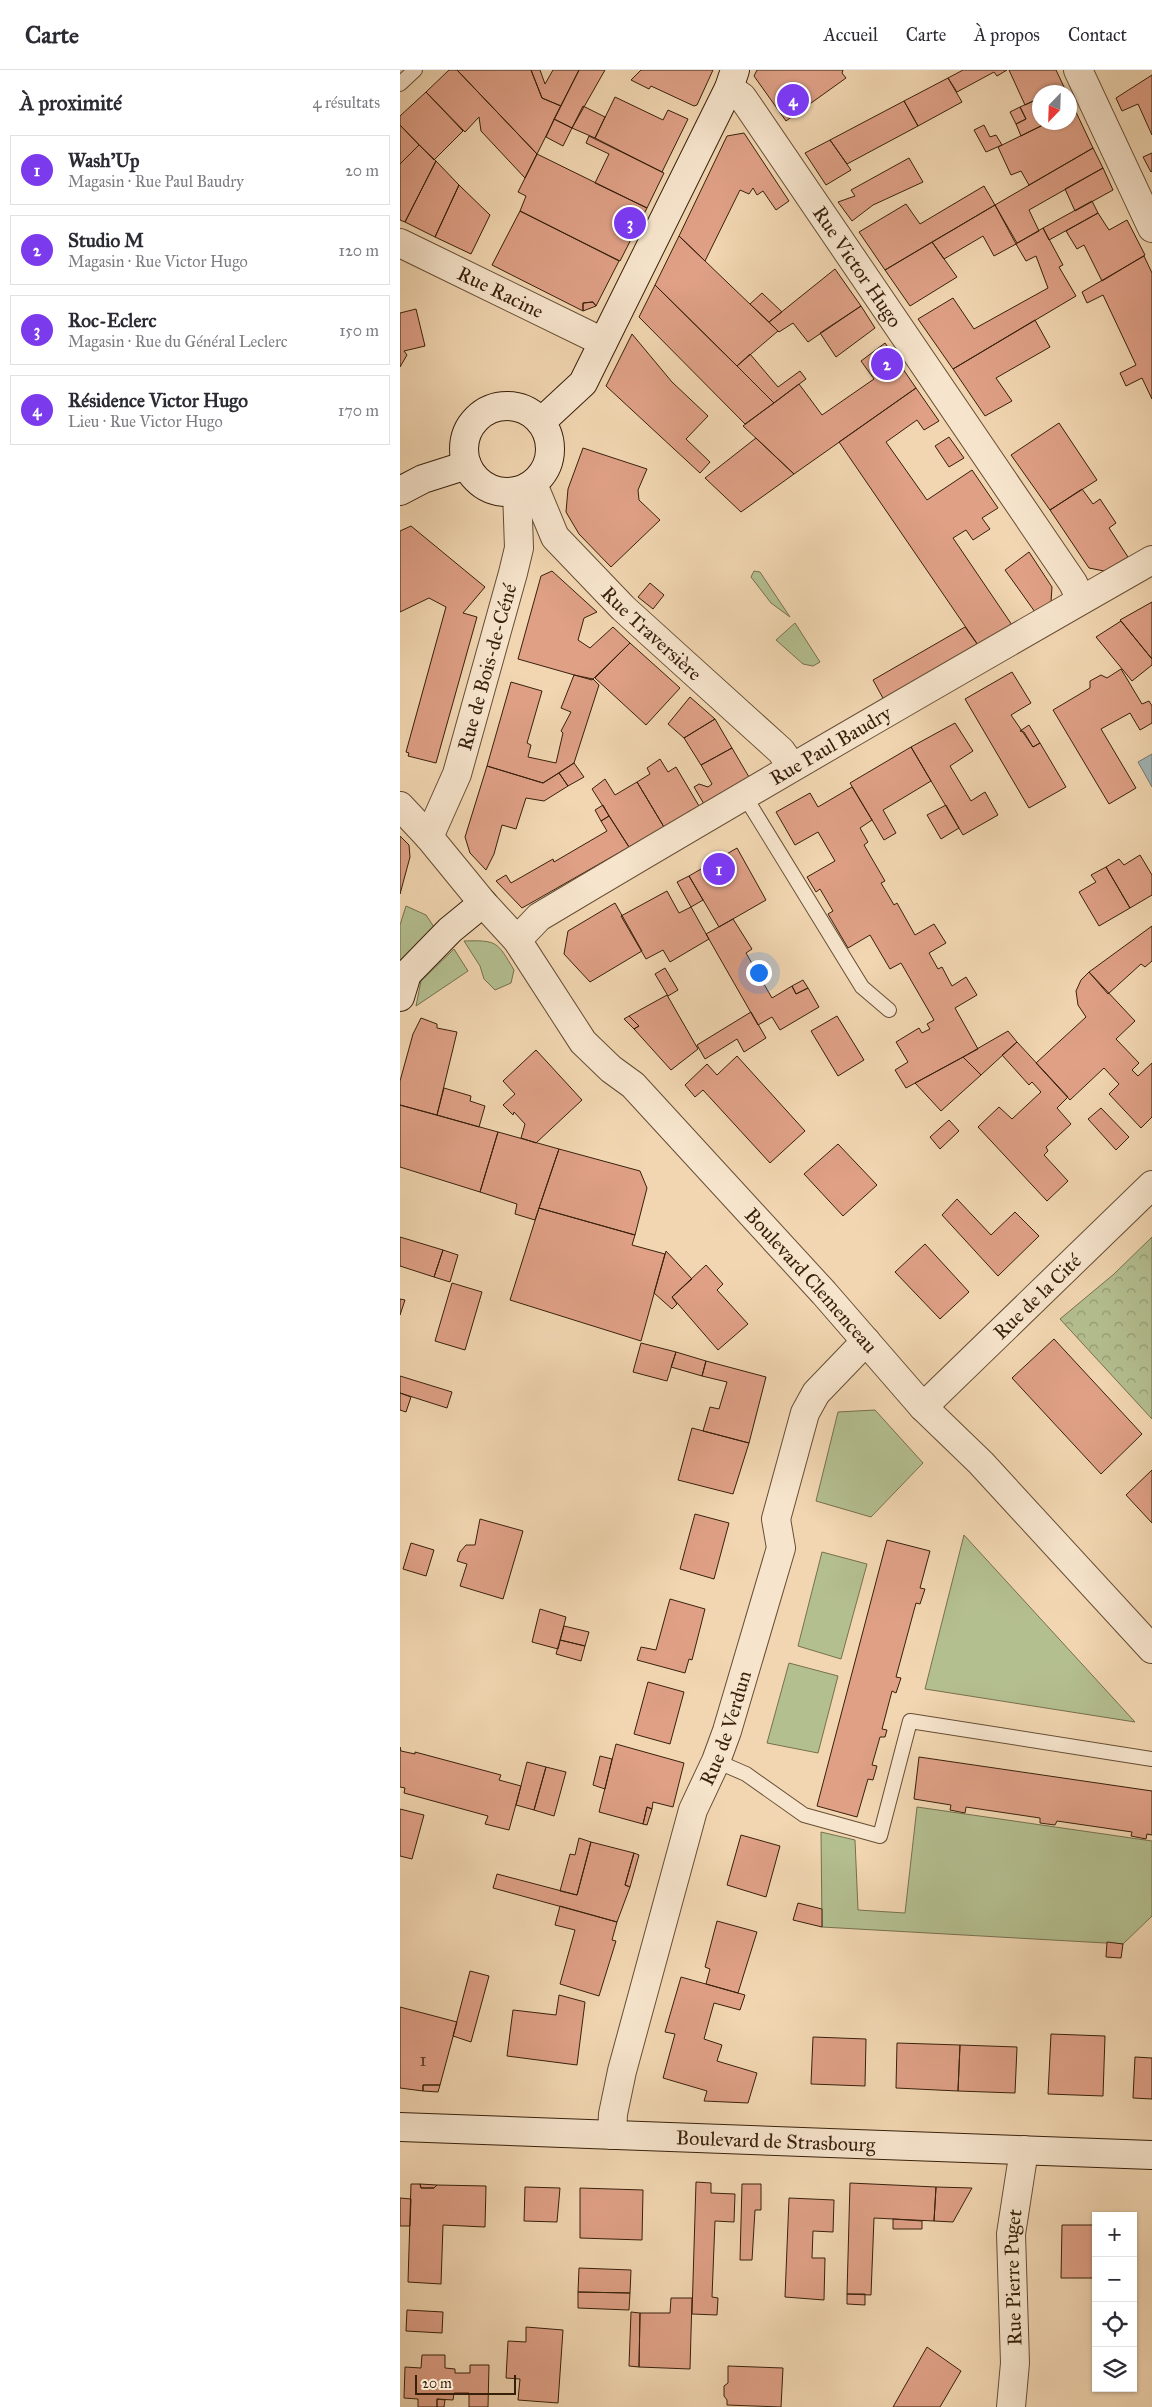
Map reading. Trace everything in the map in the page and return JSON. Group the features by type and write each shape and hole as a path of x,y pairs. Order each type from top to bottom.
{"street":[{"path":"1078,70 1152,228"},
{"path":"541,422 584,383 732,79"},
{"name":"Rue Victor Hugo","path":"732,79 742,97 1073,583 1082,600"},
{"name":"Rue Racine","path":"400,243 603,342"},
{"path":"509,406 532,414 541,422 548,434 550,448 548,462 543,474 525,487 505,492 482,484 474,476 467,465 464,441 468,430 476,419 485,412 509,406"},
{"path":"400,491 423,478 467,465"},
{"name":"Rue Traversière","path":"525,487 555,537 623,608 781,751 792,767"},
{"name":"Rue de Bois-de-Céné","path":"429,837 457,774 513,573 519,548 525,487"},
{"name":"Rue Paul Baudry","path":"517,940 539,917 792,767 874,722 1152,560"},
{"name":"Boulevard Clemenceau","path":"400,806 517,940 583,1042 611,1069 633,1085 824,1293 923,1408 981,1463 1152,1649"},
{"path":"400,997 407,974 450,930 483,903"},
{"name":"Rue de la Cité","path":"923,1408 1152,1185"},
{"name":"Rue de Verdun","path":"612,2135 613,2114 622,2072 692,1810 716,1761 727,1731 781,1548 776,1519 805,1413 816,1393 866,1341"},
{"name":"Boulevard de Strasbourg","path":"400,2127 1152,2155"},
{"name":"Rue Pierre Puget","path":"1011,2407 1014,2362 1011,2234 1024,2150"}],"lane":[{"path":"400,84 416,70"},
{"path":"744,796 862,987 889,1010"},
{"path":"716,1761 746,1774 804,1815 880,1836 910,1720 1152,1759"}],"green space":[{"path":"754,571 760,572 790,617 771,603 751,577"},
{"path":"795,623 820,662 813,666 803,664 776,640"},
{"path":"406,906 426,915 434,927 400,965 400,925"},
{"path":"464,941 490,942 500,948 514,970 511,983 495,990 484,979 480,966"},
{"path":"454,949 468,971 416,1006 421,981"},
{"path":"1152,1237 1152,1419 1060,1319 1114,1274"},
{"path":"875,1410 923,1463 871,1517 816,1501 838,1412"},
{"path":"964,1535 1135,1722 925,1689"},
{"path":"822,1552 867,1564 841,1659 798,1646"},
{"path":"789,1663 838,1676 818,1753 767,1743"},
{"path":"917,1807 1152,1841 1152,1916 1123,1944 822,1927 821,1832 855,1840 858,1910 905,1913"}],"shaded area":[{"path":"1152,754 1152,787 1138,762"}],"building":[{"path":"449,70 457,70 537,154 525,178 481,131 479,117 465,132 426,92"},
{"path":"457,70 531,70 542,98 561,106 537,154"},
{"path":"531,70 540,70 545,84 553,70 579,70 561,106 542,98"},
{"path":"579,70 605,70 572,128 554,119"},
{"path":"641,70 713,70 697,105 694,106 651,86 649,89 631,80"},
{"path":"757,70 843,70 842,73 846,78 786,121 754,76"},
{"path":"963,70 1007,70 997,76 994,72 957,92 948,78"},
{"path":"1009,70 1056,70 1063,85 1032,85 1032,102 1025,105"},
{"path":"1152,75 1152,135 1138,104 1122,111 1116,98"},
{"path":"948,78 962,102 918,126 904,101"},
{"path":"426,92 463,131 434,160 400,125 400,116"},
{"path":"615,97 663,120 668,110 688,119 662,172 595,138"},
{"path":"904,101 918,126 847,164 830,140"},
{"path":"1032,102 1033,130 1021,136 1016,124 1026,119 1020,107"},
{"path":"583,106 605,117 595,138 572,128"},
{"path":"1020,107 1026,119 1016,124 1010,112"},
{"path":"1077,114 1093,148 1029,185 1021,171 1011,175 998,147 1033,130 1077,130"},
{"path":"554,119 572,128 563,146 546,137"},
{"path":"400,125 419,145 400,164"},
{"path":"984,125 990,137 996,135 1002,145 986,152 974,130"},
{"path":"744,133 789,201 776,210 763,191 757,195 753,188 749,194 740,190 705,261 679,236 727,136"},
{"path":"589,136 664,173 647,208 595,183 609,154 586,143"},
{"path":"830,140 851,170 826,185 805,153"},
{"path":"419,145 436,161 405,222 400,220 400,164"},
{"path":"1093,148 1103,168 1029,210 1039,231 1017,243 995,205"},
{"path":"1152,153 1152,171 1151,172 1143,157"},
{"path":"537,154 647,208 620,261 520,211 526,196 518,192"},
{"path":"909,158 923,182 873,205 852,221 838,202 855,196 851,190"},
{"path":"436,161 459,185 435,237 405,222"},
{"path":"1103,168 1113,190 1075,211 1065,189"},
{"path":"459,185 490,215 471,254 435,237"},
{"path":"984,186 995,205 885,270 859,232 906,204 920,224"},
{"path":"1092,201 1098,213 1049,240 1043,228"},
{"path":"995,205 1016,244 994,256 983,236 944,259 932,242"},
{"path":"520,211 619,261 596,306 593,302 583,303 583,311 492,265"},
{"path":"1098,213 1109,230 1127,220 1145,255 1102,281 1084,245 1077,249 1066,231"},
{"path":"1043,228 1063,265 1059,267 1076,296 953,369 918,319 953,298 974,329 1048,288 1036,256 1026,261 1016,244"},
{"path":"679,236 778,331 737,366 655,285"},
{"path":"932,242 957,277 910,306 885,270"},
{"path":"1144,256 1152,273 1152,399 1142,378 1126,386 1120,373 1136,365 1103,295 1087,303 1082,292"},
{"path":"835,269 861,306 808,342 793,323 779,332 769,322"},
{"path":"655,285 774,403 745,424 639,317"},
{"path":"762,293 782,312 769,322 750,304"},
{"path":"593,302 596,306 583,311 583,303"},
{"path":"861,306 875,328 836,357 820,333"},
{"path":"416,309 425,346 404,351 407,355 400,367 400,313"},
{"path":"1035,320 1050,347 996,378 1012,401 985,416 953,369"},
{"path":"632,334 672,382 708,416 686,439 710,462 700,473 606,386"},
{"path":"885,343 916,388 794,474 743,426 799,384 822,415 874,379 861,361"},
{"path":"750,354 778,387 800,371 806,379 774,403 737,366"},
{"path":"916,388 939,421 924,430 917,420 886,442 927,500 972,470 998,508 982,518 990,529 973,540 966,530 953,538 1012,625 978,645 839,442"},
{"path":"1059,423 1097,480 1050,510 1011,455"},
{"path":"949,437 964,458 949,467 935,446"},
{"path":"756,438 794,474 741,512 705,478"},
{"path":"583,448 647,469 638,490 639,500 660,520 611,567 579,534 566,512 568,489"},
{"path":"1082,489 1093,504 1100,499 1116,523 1109,528 1128,557 1104,571 1089,568 1050,510"},
{"path":"411,526 485,587 463,613 477,617 436,763 408,756 409,753 406,752 446,607 429,598 400,612 400,531"},
{"path":"1029,552 1052,587 1051,602 1035,612 1005,570"},
{"path":"552,571 597,612 584,618 578,640 590,648 613,627 630,643 592,680 518,659 541,576"},
{"path":"650,583 664,595 653,609 638,597"},
{"path":"1152,602 1152,659 1120,620"},
{"path":"1121,621 1152,659 1152,665 1132,681 1096,637"},
{"path":"965,627 978,645 884,700 873,680"},
{"path":"630,643 680,688 646,725 595,678"},
{"path":"1121,669 1142,704 1149,701 1152,706 1152,723 1140,730 1130,713 1101,729 1136,788 1109,804 1053,710 1090,688 1090,681 1101,675 1107,678"},
{"path":"1012,672 1031,703 1011,715 1033,747 1040,743 1066,787 1029,808 965,699"},
{"path":"574,675 593,679 599,685 574,763 543,783 487,766 511,682 542,691 527,743 531,745 528,757 556,763 563,733 561,731 571,712 561,708"},
{"path":"690,697 715,719 684,738 668,724"},
{"path":"715,719 732,748 701,765 684,738"},
{"path":"955,723 973,751 950,766 971,801 985,792 998,815 963,835 911,747"},
{"path":"1029,725 1040,743 1033,747 1024,732 1020,731"},
{"path":"911,747 931,781 883,810 896,833 884,840 850,783"},
{"path":"732,748 749,777 704,804 694,787 699,784 708,787 712,784 701,765"},
{"path":"660,759 668,772 676,767 699,806 664,827 637,782 650,774 647,768"},
{"path":"574,763 584,777 568,786 559,773"},
{"path":"487,766 543,783 559,773 568,786 544,801 526,798 516,829 502,825 494,854 486,870 470,853 465,837"},
{"path":"605,779 615,795 637,782 664,827 629,847 592,789"},
{"path":"852,787 872,820 860,828 868,842 864,845 885,881 881,883 894,905 897,903 915,935 934,924 946,943 929,953 938,969 942,967 952,986 966,977 977,995 955,1008 978,1049 906,1088 895,1070 908,1062 896,1042 919,1028 922,1033 930,1029 927,1024 934,1020 901,963 890,969 870,935 848,948 828,914 833,911 820,889 816,892 807,877 835,861 818,832 795,845 776,812 810,793 818,807"},
{"path":"603,805 609,816 601,821 595,810"},
{"path":"946,805 959,828 941,839 927,815"},
{"path":"609,816 629,847 522,908 496,881 506,875 511,883 553,859 554,862 607,831 601,821"},
{"path":"400,836 409,845 410,857 400,894"},
{"path":"737,848 766,900 719,927 689,876"},
{"path":"1140,855 1152,875 1152,895 1130,908 1106,867 1119,859 1124,865"},
{"path":"1106,867 1130,908 1099,926 1079,892 1096,882 1091,875"},
{"path":"689,876 703,900 691,907 677,882"},
{"path":"667,891 679,913 691,907 709,939 670,962 663,950 646,959 621,916"},
{"path":"615,903 642,951 590,982 564,954 568,931"},
{"path":"733,919 752,949 746,953 772,998 792,986 796,994 808,988 819,1007 780,1030 772,1017 758,1025 706,934"},
{"path":"1152,926 1152,961 1145,967 1141,964 1108,994 1089,972"},
{"path":"665,968 678,990 668,996 655,974"},
{"path":"1089,972 1135,1021 1116,1039 1139,1063 1132,1070 1138,1076 1152,1063 1152,1117 1141,1128 1109,1094 1119,1084 1104,1068 1070,1100 1036,1063 1086,1017 1078,1005 1076,991 1081,980"},
{"path":"803,980 808,988 796,994 792,986"},
{"path":"667,995 698,1049 671,1070 634,1029 639,1026 629,1016"},
{"path":"751,1012 766,1038 744,1052 737,1039 705,1059 697,1045"},
{"path":"629,1016 639,1026 634,1029 624,1019"},
{"path":"837,1016 864,1060 838,1076 811,1031"},
{"path":"421,1018 437,1024 437,1028 457,1032 437,1115 400,1105 400,1081 413,1034"},
{"path":"1008,1031 1017,1042 981,1075 963,1057"},
{"path":"1017,1042 1068,1097 1057,1108 1071,1124 1046,1147 1048,1151 1044,1155 1068,1181 1047,1201 978,1127 999,1107 1012,1119 1041,1092 1032,1082 1029,1085 1002,1055"},
{"path":"536,1050 582,1100 536,1143 521,1138 525,1124 514,1112 513,1115 503,1105 515,1094 503,1081"},
{"path":"737,1056 805,1131 770,1163 703,1090 695,1097 685,1085 707,1064 717,1075"},
{"path":"963,1057 981,1075 941,1111 915,1083"},
{"path":"444,1088 471,1096 470,1101 485,1106 479,1127 437,1115"},
{"path":"400,1105 498,1132 480,1192 400,1167"},
{"path":"1101,1108 1129,1137 1116,1150 1088,1119"},
{"path":"949,1120 959,1131 940,1149 930,1137"},
{"path":"498,1132 559,1149 535,1220 515,1214 517,1204 480,1192"},
{"path":"838,1144 877,1185 843,1216 804,1174"},
{"path":"559,1149 640,1171 647,1188 635,1235 539,1208"},
{"path":"957,1199 991,1235 1015,1212 1039,1236 998,1276 942,1215"},
{"path":"539,1208 635,1235 632,1245 665,1254 641,1341 510,1300"},
{"path":"400,1237 443,1250 434,1277 400,1266"},
{"path":"925,1244 969,1292 940,1319 895,1272"},
{"path":"443,1250 458,1255 450,1282 434,1277"},
{"path":"666,1251 692,1279 672,1297 677,1304 672,1309 654,1293"},
{"path":"706,1265 723,1284 717,1290 748,1324 718,1350 672,1297"},
{"path":"452,1283 482,1292 465,1350 435,1341"},
{"path":"400,1299 405,1300 400,1315"},
{"path":"1054,1339 1142,1434 1101,1474 1012,1378"},
{"path":"641,1343 676,1352 667,1381 633,1372"},
{"path":"676,1352 706,1361 702,1376 671,1367"},
{"path":"706,1361 766,1377 749,1443 703,1431 710,1407 719,1409 727,1382 702,1376"},
{"path":"400,1376 452,1392 447,1408 400,1393"},
{"path":"400,1393 411,1397 406,1412 400,1410"},
{"path":"692,1428 749,1443 733,1494 678,1480"},
{"path":"1152,1470 1152,1523 1126,1495"},
{"path":"695,1514 729,1523 714,1579 680,1569"},
{"path":"480,1519 523,1531 503,1599 460,1586 467,1564 457,1561 460,1552 466,1545 475,1545"},
{"path":"887,1540 930,1551 920,1588 925,1589 920,1604 916,1603 896,1677 901,1678 896,1693 892,1691 882,1729 887,1730 885,1737 880,1737 872,1765 877,1766 873,1780 868,1779 857,1817 817,1806"},
{"path":"411,1543 434,1550 426,1576 403,1569"},
{"path":"670,1599 705,1609 692,1660 689,1659 685,1673 637,1660 641,1647 656,1650"},
{"path":"540,1609 566,1617 558,1649 532,1642"},
{"path":"564,1626 589,1632 585,1646 560,1640"},
{"path":"560,1640 585,1646 581,1661 556,1654"},
{"path":"648,1682 684,1692 670,1744 634,1734"},
{"path":"616,1744 684,1763 673,1807 653,1802 652,1809 647,1807 643,1824 599,1812"},
{"path":"400,1747 401,1751 415,1754 415,1752 501,1775 499,1780 521,1786 509,1830 485,1824 488,1816 404,1793 405,1788 400,1787"},
{"path":"600,1756 612,1759 605,1789 593,1785"},
{"path":"919,1757 1152,1791 1152,1835 1147,1834 1146,1839 1131,1836 1132,1832 1057,1821 1055,1825 1040,1823 1040,1818 966,1807 965,1813 950,1810 951,1805 914,1799"},
{"path":"527,1762 546,1767 534,1810 516,1805"},
{"path":"546,1767 566,1772 554,1816 534,1810"},
{"path":"647,1807 652,1809 647,1825 643,1824"},
{"path":"400,1809 424,1815 412,1859 400,1856"},
{"path":"741,1835 780,1846 766,1897 727,1885"},
{"path":"579,1838 591,1842 577,1895 560,1891 570,1854 575,1855"},
{"path":"591,1842 634,1853 625,1885 630,1887 617,1922 493,1888 497,1874 577,1895"},
{"path":"634,1853 639,1855 630,1887 625,1885"},
{"path":"798,1903 822,1909 822,1927 793,1920"},
{"path":"560,1906 617,1922 612,1940 616,1941 599,1996 560,1984 575,1930 555,1925"},
{"path":"717,1921 757,1932 738,1993 706,1984 710,1969 705,1967"},
{"path":"1107,1942 1123,1944 1121,1958 1106,1957"},
{"path":"470,1971 489,1976 471,2042 453,2036"},
{"path":"681,1977 745,1995 740,2010 714,2003 704,2039 722,2045 717,2061 757,2073 748,2103 704,2101 707,2091 663,2078 675,2034 665,2032"},
{"path":"559,1995 585,2002 577,2065 507,2056 513,2010 556,2015"},
{"path":"400,2007 457,2022 440,2085 423,2085 423,2091 400,2088"},
{"path":"1051,2034 1105,2036 1103,2096 1048,2094"},
{"path":"813,2037 866,2039 865,2086 811,2084"},
{"path":"897,2043 960,2045 958,2091 896,2088"},
{"path":"960,2045 1017,2047 1015,2093 958,2091"},
{"path":"1135,2057 1152,2058 1152,2099 1133,2098"},
{"path":"423,2085 440,2085 438,2092 423,2091"},
{"path":"696,2182 711,2183 711,2193 735,2194 734,2222 715,2221 712,2297 718,2298 717,2315 692,2314"},
{"path":"850,2183 936,2187 934,2221 874,2218 871,2295 847,2294"},
{"path":"411,2184 420,2184 421,2188 434,2188 437,2185 486,2186 485,2227 443,2225 441,2284 408,2282"},
{"path":"420,2184 437,2185 434,2188 421,2188"},
{"path":"742,2184 761,2184 761,2210 755,2210 752,2260 740,2260"},
{"path":"525,2187 560,2188 557,2222 524,2221"},
{"path":"936,2187 972,2188 953,2222 934,2221"},
{"path":"580,2188 643,2190 642,2240 580,2238"},
{"path":"400,2198 411,2199 410,2226 400,2226"},
{"path":"789,2198 834,2200 833,2232 813,2231 812,2258 825,2258 824,2300 785,2297"},
{"path":"893,2219 922,2221 922,2229 893,2229"},
{"path":"1062,2225 1092,2225 1092,2278 1061,2278"},
{"path":"579,2268 631,2270 630,2293 578,2292"},
{"path":"578,2292 630,2293 629,2310 578,2308"},
{"path":"847,2294 865,2294 865,2305 847,2304"},
{"path":"671,2298 692,2298 690,2369 639,2367 640,2313 670,2313"},
{"path":"407,2310 443,2312 442,2333 406,2331"},
{"path":"631,2312 640,2313 639,2367 629,2366"},
{"path":"526,2327 563,2330 558,2403 518,2400 520,2379 506,2378 508,2341 526,2342"},
{"path":"927,2347 961,2371 940,2407 893,2407"},
{"path":"422,2355 445,2355 445,2368 455,2369 455,2373 470,2373 470,2365 489,2365 488,2407 469,2407 469,2393 454,2393 453,2400 437,2399 437,2407 418,2407 418,2399 404,2398 405,2367 421,2368"},
{"path":"728,2366 783,2368 781,2407 727,2405 727,2400 724,2396 724,2386 728,2383"},
{"path":"437,2399 445,2400 444,2407 437,2407"}],"place":[{"name":"Résidence Victor Hugo","path":"793,100"},
{"name":"Roc-Eclerc","path":"630,223"},
{"name":"Studio M","path":"887,364"},
{"name":"Wash'Up","path":"719,869"}]}
